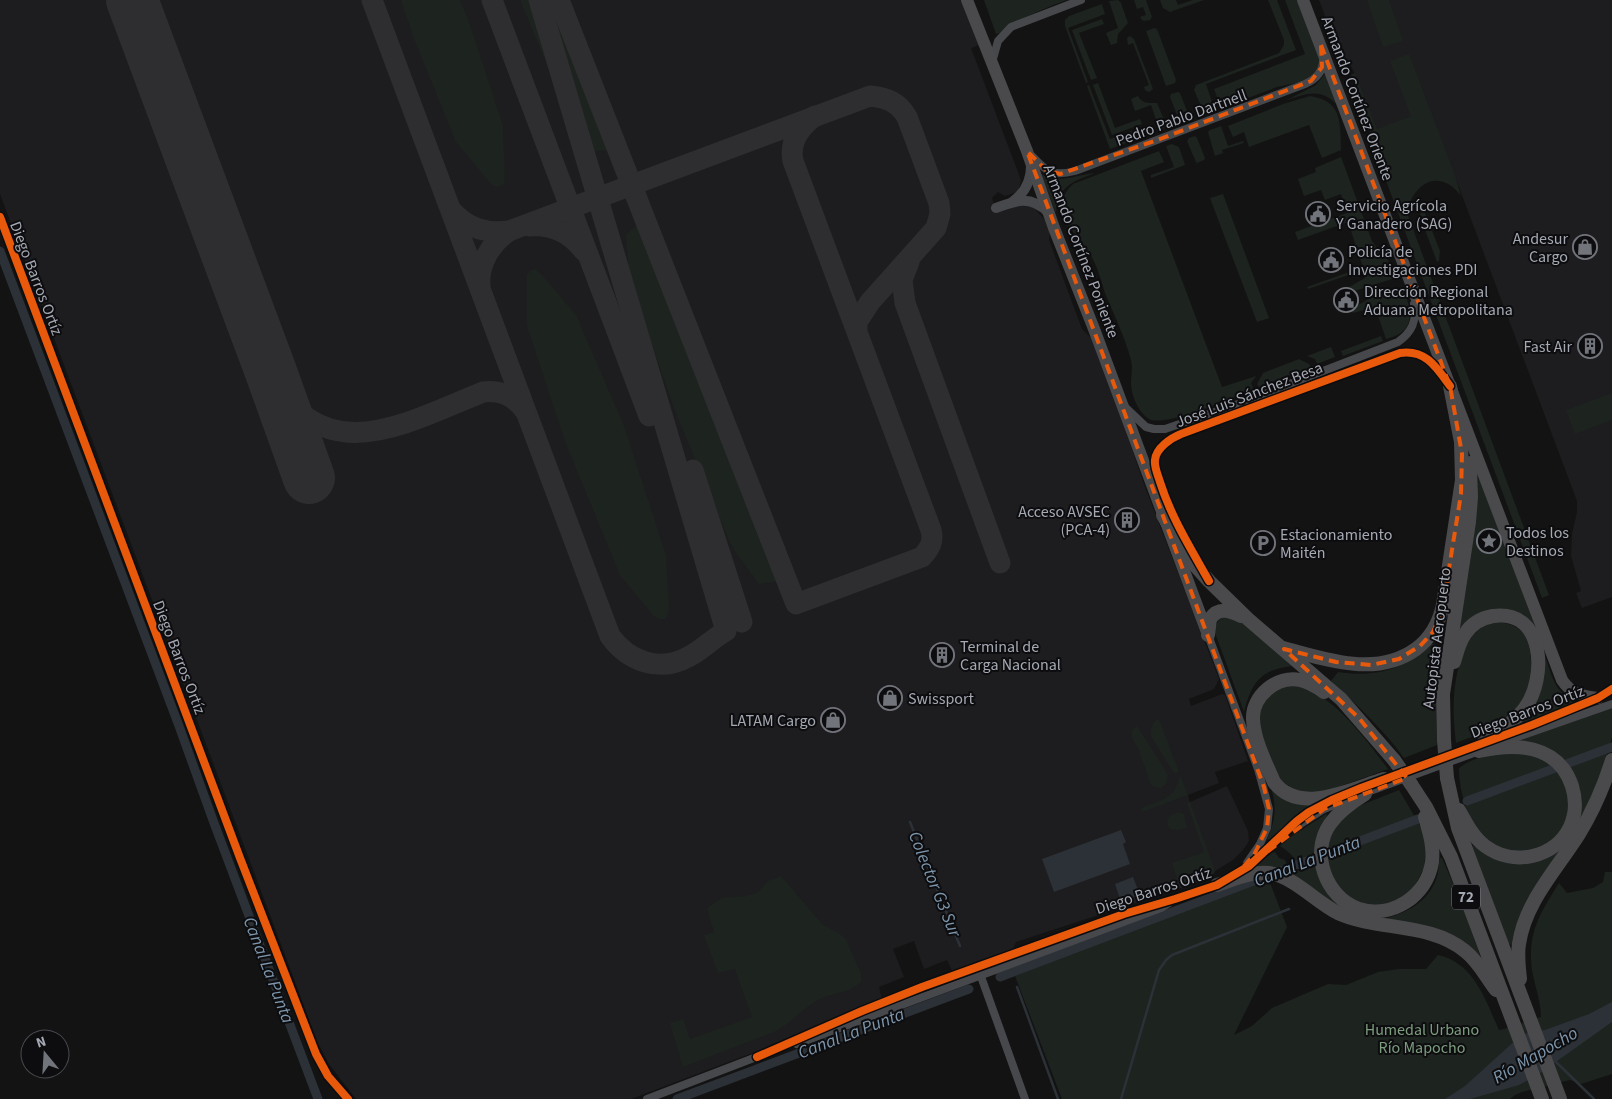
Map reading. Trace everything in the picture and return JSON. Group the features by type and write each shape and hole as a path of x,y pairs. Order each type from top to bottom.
{"highway":[{"name":"Armando Cortínez Poniente","path":"967,0 1029,157 1208,635"},
{"name":"Armando Cortínez Oriente","path":"1303,0 1562,680 1574,693 1598,698"},
{"path":"1283,648 1336,662 1361,665 1376,664 1391,662 1406,655 1424,642 1433,632 1442,612 1462,480 1461,448 1450,386"},
{"name":"Autopista Aeropuerto","path":"1458,404 1469,447 1472,473 1469,522 1443,694 1444,740 1448,784 1460,835 1560,1099"},
{"name":"72","path":"1163,515 1184,554 1248,619 1325,684 1359,718 1394,760 1413,787 1451,857 1542,1099"},
{"path":"1208,635 1210,619 1218,611 1227,610 1248,619"},
{"path":"1443,694 1462,638 1474,624 1485,618 1504,616 1515,619 1527,628 1535,642 1538,656 1539,673 1535,688 1529,701 1520,713 1481,746"},
{"path":"1359,718 1311,684 1292,679 1278,683 1260,696 1254,709 1253,722 1256,736 1274,782 1290,796 1316,799 1384,779"},
{"path":"1448,784 1466,824 1484,845 1496,853 1510,857 1532,857 1546,852 1566,834 1572,822 1575,806 1571,782 1561,766 1543,752 1526,748 1481,746"},
{"path":"1524,1003 1518,954 1525,921 1538,895 1585,824 1604,785 1612,760"},
{"path":"1364,794 1341,812 1330,824 1324,836 1321,857 1330,886 1352,906 1365,910 1379,911 1394,909 1408,901 1424,884 1432,861 1430,835 1413,787"},
{"path":"1217,885 1265,873 1281,876 1343,915 1373,923 1423,932 1447,940 1467,952 1479,965 1509,1011"}],"street":[{"path":"994,70 995,46 1006,31 1081,0"},
{"name":"Pedro Pablo Dartnell","path":"1029,157 1046,170 1060,174 1160,140 1311,82 1319,75 1322,67 1321,45"},
{"path":"1012,202 1018,198 1029,183 1031,174 1029,157"},
{"path":"996,208 1023,200 1042,206 1049,214"},
{"name":"Diego Barros Ortíz","path":"0,218 316,1054 328,1076 348,1099"},
{"name":"José Luis Sánchez Besa","path":"1121,403 1146,427 1165,429 1238,404 1390,347 1409,333 1414,322 1415,311 1405,268"},
{"name":"José Luis Sánchez Besa","path":"1209,581 1174,519 1156,471 1154,464 1156,456 1165,444 1181,434 1400,353 1418,354 1428,359 1450,386"},
{"path":"1208,635 1258,769 1269,809 1267,828 1254,855 1235,876"},
{"name":"Diego Barros Ortíz","path":"1272,845 1324,809 1598,698 1612,690"},
{"name":"Diego Barros Ortíz","path":"647,1099 757,1057 870,1008 979,966 1124,914 1175,900 1217,885 1249,866 1286,830 1309,812 1332,800 1384,779 1612,704"},
{"name":"Diego Barros Ortíz","path":"757,1057 793,1046 981,976 1161,908 1175,900"},
{"path":"979,966 1025,1099"}],"highlighted area":[{"path":"1321,45 1450,386 1462,454 1461,494 1442,612 1433,632 1420,646 1399,659 1371,665 1336,662 1284,649 1359,718 1407,778 1324,809 1235,876 1254,855 1267,828 1269,809 1264,787 1027,151 1046,170 1060,174 1160,139 1311,81 1322,67"}],"shaded area":[{"path":"0,0 964,0 979,45 971,48 1021,180 1019,189 1014,193 1005,196 998,192 992,198 997,213 1013,205 1033,207 1045,220 1050,232 1049,240 1082,329 1091,338 1145,487 1219,679 1214,689 1189,699 1191,706 1222,694 1225,695 1248,761 1215,772 1219,783 1188,795 1189,799 1190,802 1227,786 1248,831 1249,841 1243,850 1233,860 1215,871 1211,878 1016,942 1012,951 953,973 947,960 924,969 914,941 893,949 904,977 879,987 882,1000 768,1047 631,1099 356,1099 329,1064 318,1043 0,194"},
{"path":"1319,0 1612,0 1612,597 1582,608 1576,593 1581,591 1571,556 1577,501 1454,174 1376,131 1354,72 1348,60 1341,58"}],"green space":[{"path":"401,0 460,0 503,126 505,181 503,185 497,187 491,184 456,142 413,36"},
{"path":"520,0 559,0 616,150 595,151 568,115"},
{"path":"984,0 1067,0 1030,15 996,34"},
{"path":"1118,0 1121,3 1128,23 1118,34 1117,43 1111,45 1106,33 1118,28 1109,1"},
{"path":"1134,0 1146,0 1152,17 1150,20 1142,20 1140,17 1146,15 1143,7 1137,9"},
{"path":"1160,0 1176,0 1178,5 1193,0 1204,0 1170,12 1163,8"},
{"path":"1268,0 1277,0 1296,50 1206,84 1215,111 1206,113 1203,111 1194,90 1196,85 1279,53 1284,45 1284,40"},
{"path":"1285,0 1299,0 1319,52 1320,64 1314,76 1305,81 1277,87 1221,108 1214,89 1305,54"},
{"path":"1367,0 1389,0 1403,41 1383,47"},
{"path":"1102,4 1105,14 1068,28 1088,82 1086,83 1065,26 1065,20 1069,16"},
{"path":"1102,19 1104,24 1079,33 1097,78 1091,80 1072,30"},
{"path":"1154,28 1157,29 1176,80 1175,83 1166,86 1146,31"},
{"path":"1130,36 1134,39 1153,89 1149,92 1144,87 1149,85 1133,43 1128,45 1127,38"},
{"path":"1409,54 1455,175 1461,196 1448,184 1431,181 1415,193 1407,213 1549,595 1542,598 1373,146 1369,126 1351,75 1355,73 1377,129 1411,116 1390,61"},
{"path":"1325,74 1340,108 1321,94 1308,94 1285,101 1316,85"},
{"path":"1098,83 1115,128 1140,119 1142,124 1112,135 1093,85"},
{"path":"1089,85 1110,139 1151,124 1154,133 1110,149 1087,86"},
{"path":"1178,92 1187,111 1177,115 1170,97 1171,94"},
{"path":"1138,96 1144,102 1157,103 1165,122 1163,129 1160,131 1151,105 1135,111 1131,99"},
{"path":"1310,96 1329,103 1338,115 1341,150 1322,158 1309,125 1249,147 1244,132 1233,137 1228,126 1283,104"},
{"path":"1221,126 1228,146 1243,141 1244,143 1222,150 1223,153 1215,156 1208,132"},
{"path":"1195,136 1205,158 1197,163 1187,141"},
{"path":"1172,144 1179,147 1185,165 1151,178 1151,175 1174,167 1166,146"},
{"path":"1159,151 1164,162 1141,171 1222,387 1256,376 1251,383 1253,389 1184,416 1158,421 1145,416 1136,403 1131,388 1131,360 1123,334 1105,293 1095,263 1065,220 1061,212 1061,204 1073,184"},
{"path":"1341,157 1372,241 1388,260 1395,278 1345,294 1344,290 1365,278 1363,270 1308,289 1307,287 1363,267 1348,222 1298,240 1295,232 1347,213 1341,194 1325,200 1321,190 1304,196 1298,179 1316,172 1315,168"},
{"path":"1095,173 1073,182 1063,191 1057,204 1056,213 1041,174 1061,179"},
{"path":"1223,194 1269,318 1257,322 1210,198"},
{"path":"1423,208 1440,251 1439,261 1437,262 1420,216"},
{"path":"642,222 780,581 759,584 732,547 675,411 629,277 626,234"},
{"path":"535,269 576,315 624,426 666,555 669,605 668,614 665,619 654,616 620,575 566,444 527,326 527,275"},
{"path":"1400,289 1405,292 1410,315 1407,327 1395,336 1386,339 1375,307 1353,313 1351,309 1372,297"},
{"path":"1381,336 1383,341 1343,356 1341,351"},
{"path":"1331,347 1335,357 1317,364 1315,359 1307,356"},
{"path":"1299,359 1311,367 1259,387 1257,384 1263,373"},
{"path":"1612,393 1612,420 1575,434 1566,410"},
{"path":"1479,474 1552,677 1563,694 1576,701 1512,727 1543,660 1510,612 1459,634"},
{"path":"1226,616 1243,622 1292,666 1272,671 1259,679 1250,693 1244,712 1215,633 1218,622"},
{"path":"1492,622 1510,624 1526,637 1529,644 1531,678 1524,697 1515,710 1483,732 1456,743 1454,696 1460,662 1472,633"},
{"path":"1432,644 1441,646 1436,702 1437,745 1404,758 1379,727 1331,681 1338,672 1365,674 1389,670 1411,660"},
{"path":"1289,686 1302,687 1329,702 1351,722 1388,769 1327,791 1315,793 1294,790 1281,780 1259,729 1258,707 1277,688"},
{"path":"1612,706 1612,737 1601,776 1581,820 1578,819 1580,790 1576,777 1569,765 1556,754 1514,742"},
{"path":"1159,719 1179,772 1174,773 1152,738 1151,727"},
{"path":"1137,726 1167,773 1167,782 1161,788 1154,787 1150,783 1139,750 1132,738 1132,730"},
{"path":"1521,750 1554,764 1570,796 1569,814 1565,826 1560,833 1546,845 1530,852 1513,853 1489,841 1472,820 1462,794 1459,768 1481,757"},
{"path":"1180,775 1188,795 1142,812 1141,808 1166,798 1171,794 1178,783"},
{"path":"1270,785 1308,805 1309,808 1269,840 1267,839 1272,826 1274,812 1274,799"},
{"path":"1399,790 1422,829 1426,850 1424,868 1413,889 1391,904 1358,905 1332,884 1324,850 1337,825 1347,814 1359,806"},
{"path":"1190,802 1215,871 1211,878 1169,891 1166,882 1177,878 1172,863 1204,852 1187,803"},
{"path":"1179,812 1184,814 1187,828 1171,829 1168,826 1167,819"},
{"path":"1326,814 1328,816 1315,852 1312,854 1322,884 1330,895 1345,908 1343,909 1287,875 1285,868 1249,870 1275,852 1279,858 1285,860 1290,873 1300,870 1293,856 1280,846"},
{"path":"1472,845 1499,859 1518,863 1527,862 1565,846 1532,892 1525,905 1519,917 1513,945 1508,944"},
{"path":"1440,858 1442,858 1461,902 1480,955 1477,957 1382,919 1400,914 1416,906 1422,900 1433,886 1438,875"},
{"name":"Humedal Urbano Río Mapocho","path":"1605,872 1612,872 1612,1074 1581,1084 1570,1080 1522,1092 1510,1099 1062,1099 1015,976 1269,880 1287,927 1234,1035 1252,1026 1272,1008 1328,984 1346,985 1378,972 1399,969 1426,969 1438,955 1450,959 1469,974 1483,995 1499,1030 1541,1017 1531,966 1531,948 1535,928 1559,883 1567,893 1593,888 1603,882"},
{"path":"781,876 823,925 846,939 861,974 861,981 854,988 816,1001 774,1032 683,1067 670,1023 683,1019 690,1039 752,1017 735,969 718,973 704,935 714,932 707,908 722,898 747,896 758,892 768,881"}],"water":[{"path":"1121,830 1126,842 1123,844 1130,864 1054,892 1042,859"},
{"path":"1133,877 1140,895 1121,902 1115,884"},
{"name":"Río Mapocho","path":"1612,1002 1612,1022 1536,1076 1519,1085 1470,1099 1445,1099 1465,1086 1518,1038 1529,1032 1545,1030 1589,1014"}],"waterway":[{"name":"Canal La Punta","path":"0,251 318,1099"},
{"name":"Canal La Punta","path":"1467,801 1612,747"},
{"name":"Canal La Punta","path":"1000,977 1418,819"},
{"name":"Colector G3 Sur","path":"910,822 960,946"},
{"path":"1121,1099 1159,970 1166,960 1172,955 1289,909"},
{"path":"1017,987 1058,1099"},
{"name":"Canal La Punta","path":"677,1099 969,989"},
{"name":"Río Mapocho","path":"1554,1060 1594,1099"}],"taxiway":[{"path":"372,0 610,636 626,652 645,662 655,664 677,662 698,651 726,631 539,0"},
{"path":"492,0 649,416"},
{"path":"559,0 796,604 922,557 932,541 931,530 793,161 794,141 800,130 815,116"},
{"path":"451,210 463,221 477,228 492,232 509,231 870,96 882,98 896,104 907,117 939,203 940,214 936,228 870,302 857,322 857,329"},
{"path":"529,226 545,226 567,234 584,251"},
{"path":"480,286 481,270 487,255 491,248 509,231"},
{"path":"909,262 902,280 905,303 1000,563"},
{"path":"271,372 291,403 314,423 340,431 367,432 395,426 483,392 507,395 517,401 525,411"},
{"path":"693,470 742,622 728,617 719,601"}],"runway":[{"path":"132,0 309,478"}],"cycle path":[{"path":"0,217 240,858 316,1054 328,1076 348,1099"},
{"path":"1209,581 1188,545 1157,474 1156,456 1165,444 1181,434 1400,353 1417,354 1424,357 1430,361 1450,386"},
{"path":"757,1057 922,987 1124,914 1217,885 1249,866 1309,812 1332,800 1532,725 1598,698 1612,689"}],"place":[{"name":"Servicio Agrícola Y Ganadero (SAG)","path":"1318,214"},
{"name":"Andesur Cargo","path":"1585,247"},
{"name":"Policía de Investigaciones PDI","path":"1331,260"},
{"name":"Dirección Regional Aduana Metropolitana","path":"1346,300"},
{"name":"Fast Air","path":"1590,346"},
{"name":"Acceso AVSEC (PCA-4)","path":"1127,520"},
{"name":"Todos los Destinos","path":"1489,541"},
{"name":"Estacionamiento Maitén","path":"1263,543"},
{"name":"Terminal de Carga Nacional","path":"942,655"},
{"name":"Swissport","path":"890,698"},
{"name":"LATAM Cargo","path":"833,720"}]}
